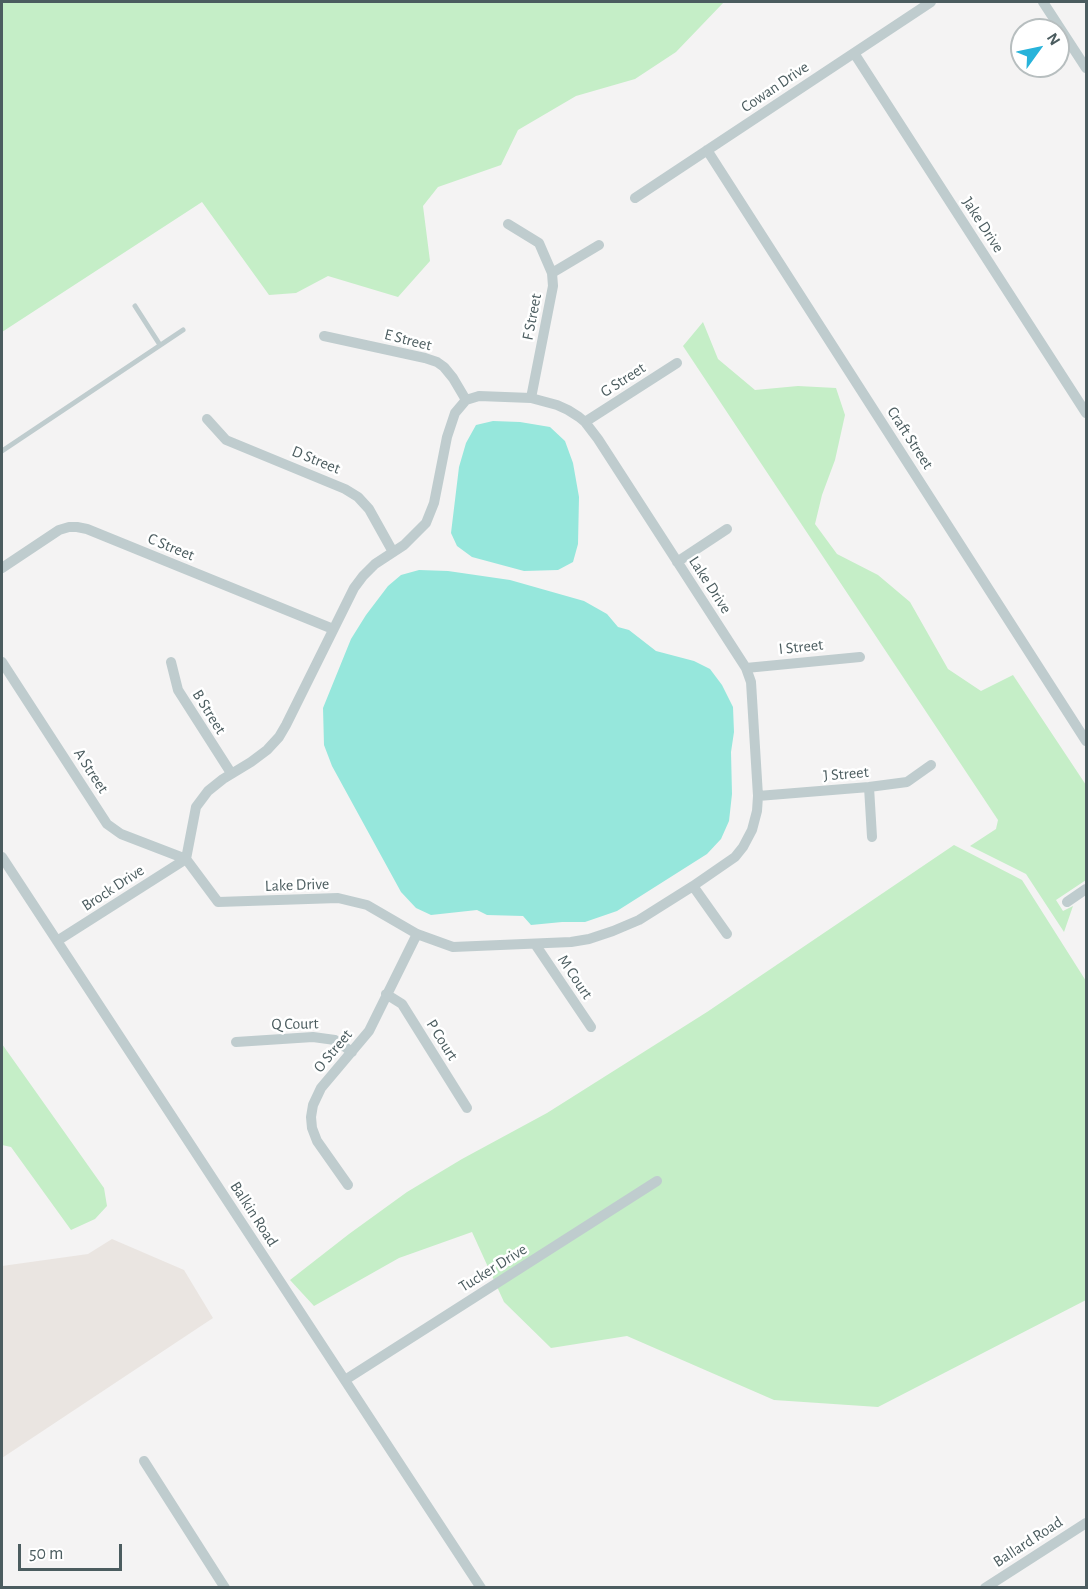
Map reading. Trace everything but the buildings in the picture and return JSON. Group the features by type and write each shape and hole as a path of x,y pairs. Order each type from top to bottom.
{"street":[{"name":"Cowan Drive","path":"635,198 931,2"},
{"path":"1043,2 1086,68"},
{"name":"Jake Drive","path":"854,53 1086,413"},
{"name":"Craft Street","path":"707,150 1086,741"},
{"name":"F Street","path":"508,224 539,243 552,273 554,285 531,398"},
{"path":"552,273 599,245"},
{"name":"E Street","path":"324,336 437,362 453,378 466,400"},
{"name":"G Street","path":"585,423 677,363"},
{"name":"Lake Drive","path":"186,859 218,902 338,898 367,905 417,934 453,947 571,942 613,931 639,920 693,886 735,857 743,847 758,811 751,682 746,668 598,439 579,417 557,405 531,398 478,396 466,400"},
{"path":"186,859 196,807 208,791 231,773 252,762 279,737 354,588 375,564 413,538 426,523 432,513 447,438 455,413 466,400"},
{"name":"D Street","path":"207,419 226,440 345,489 358,497 369,509 393,552"},
{"name":"C Street","path":"2,568 59,530 77,527 87,529 333,629"},
{"path":"677,562 727,529"},
{"name":"I Street","path":"746,668 860,657"},
{"name":"A Street","path":"2,662 107,824 121,834 186,859"},
{"name":"B Street","path":"171,662 178,690 231,773"},
{"name":"J Street","path":"758,796 907,782 932,765"},
{"path":"869,787 872,837"},
{"name":"Balkin Road","path":"2,857 481,1587"},
{"name":"Brock Drive","path":"57,941 186,859"},
{"path":"693,886 727,934"},
{"path":"1066,902 1086,889"},
{"name":"O Street","path":"348,1185 317,1141 312,1128 313,1105 321,1088 369,1031 417,934"},
{"name":"M Court","path":"535,944 591,1027"},
{"name":"P Court","path":"386,994 402,1004 467,1108"},
{"name":"Q Court","path":"236,1042 313,1037 335,1040 352,1052"},
{"name":"Tucker Drive","path":"345,1380 657,1181"},
{"path":"144,1461 225,1587"},
{"name":"Ballard Road","path":"985,1587 1086,1522"}],"lane":[{"path":"135,306 160,345"},
{"path":"2,451 183,330"}],"shaded area":[{"path":"112,1239 184,1270 213,1318 2,1458 2,1266 88,1254"}],"green space":[{"path":"2,2 724,2 676,52 635,79 576,96 518,130 501,165 438,187 423,206 430,261 398,297 328,276 296,293 269,295 202,202 2,332"},
{"path":"703,322 718,359 755,390 798,386 836,388 845,415 835,460 822,495 815,524 837,554 878,575 910,602 948,669 981,691 1013,675 1086,785 1086,880 1056,900 1063,911 1073,906 1064,932 1026,874 970,846 996,829 998,820 683,346"},
{"path":"954,845 1022,880 1086,981 1086,1300 878,1407 774,1400 627,1336 551,1348 504,1302 472,1232 399,1258 314,1306 290,1280 407,1192 547,1113 707,1012"},
{"path":"2,1044 104,1188 107,1206 95,1219 71,1230 11,1147 2,1145"}],"water":[{"path":"493,421 520,422 550,427 565,441 573,463 579,497 578,544 573,562 558,570 524,571 472,557 457,546 451,533 459,467 466,443 476,425"},
{"path":"419,570 448,571 510,580 584,601 607,614 618,627 629,630 656,651 694,661 710,669 722,685 733,707 734,732 731,752 732,794 729,821 721,839 707,854 617,911 585,922 531,925 523,916 487,915 477,910 431,915 416,908 401,892 332,766 324,745 323,708 351,639 366,615 388,586 401,575"}]}
